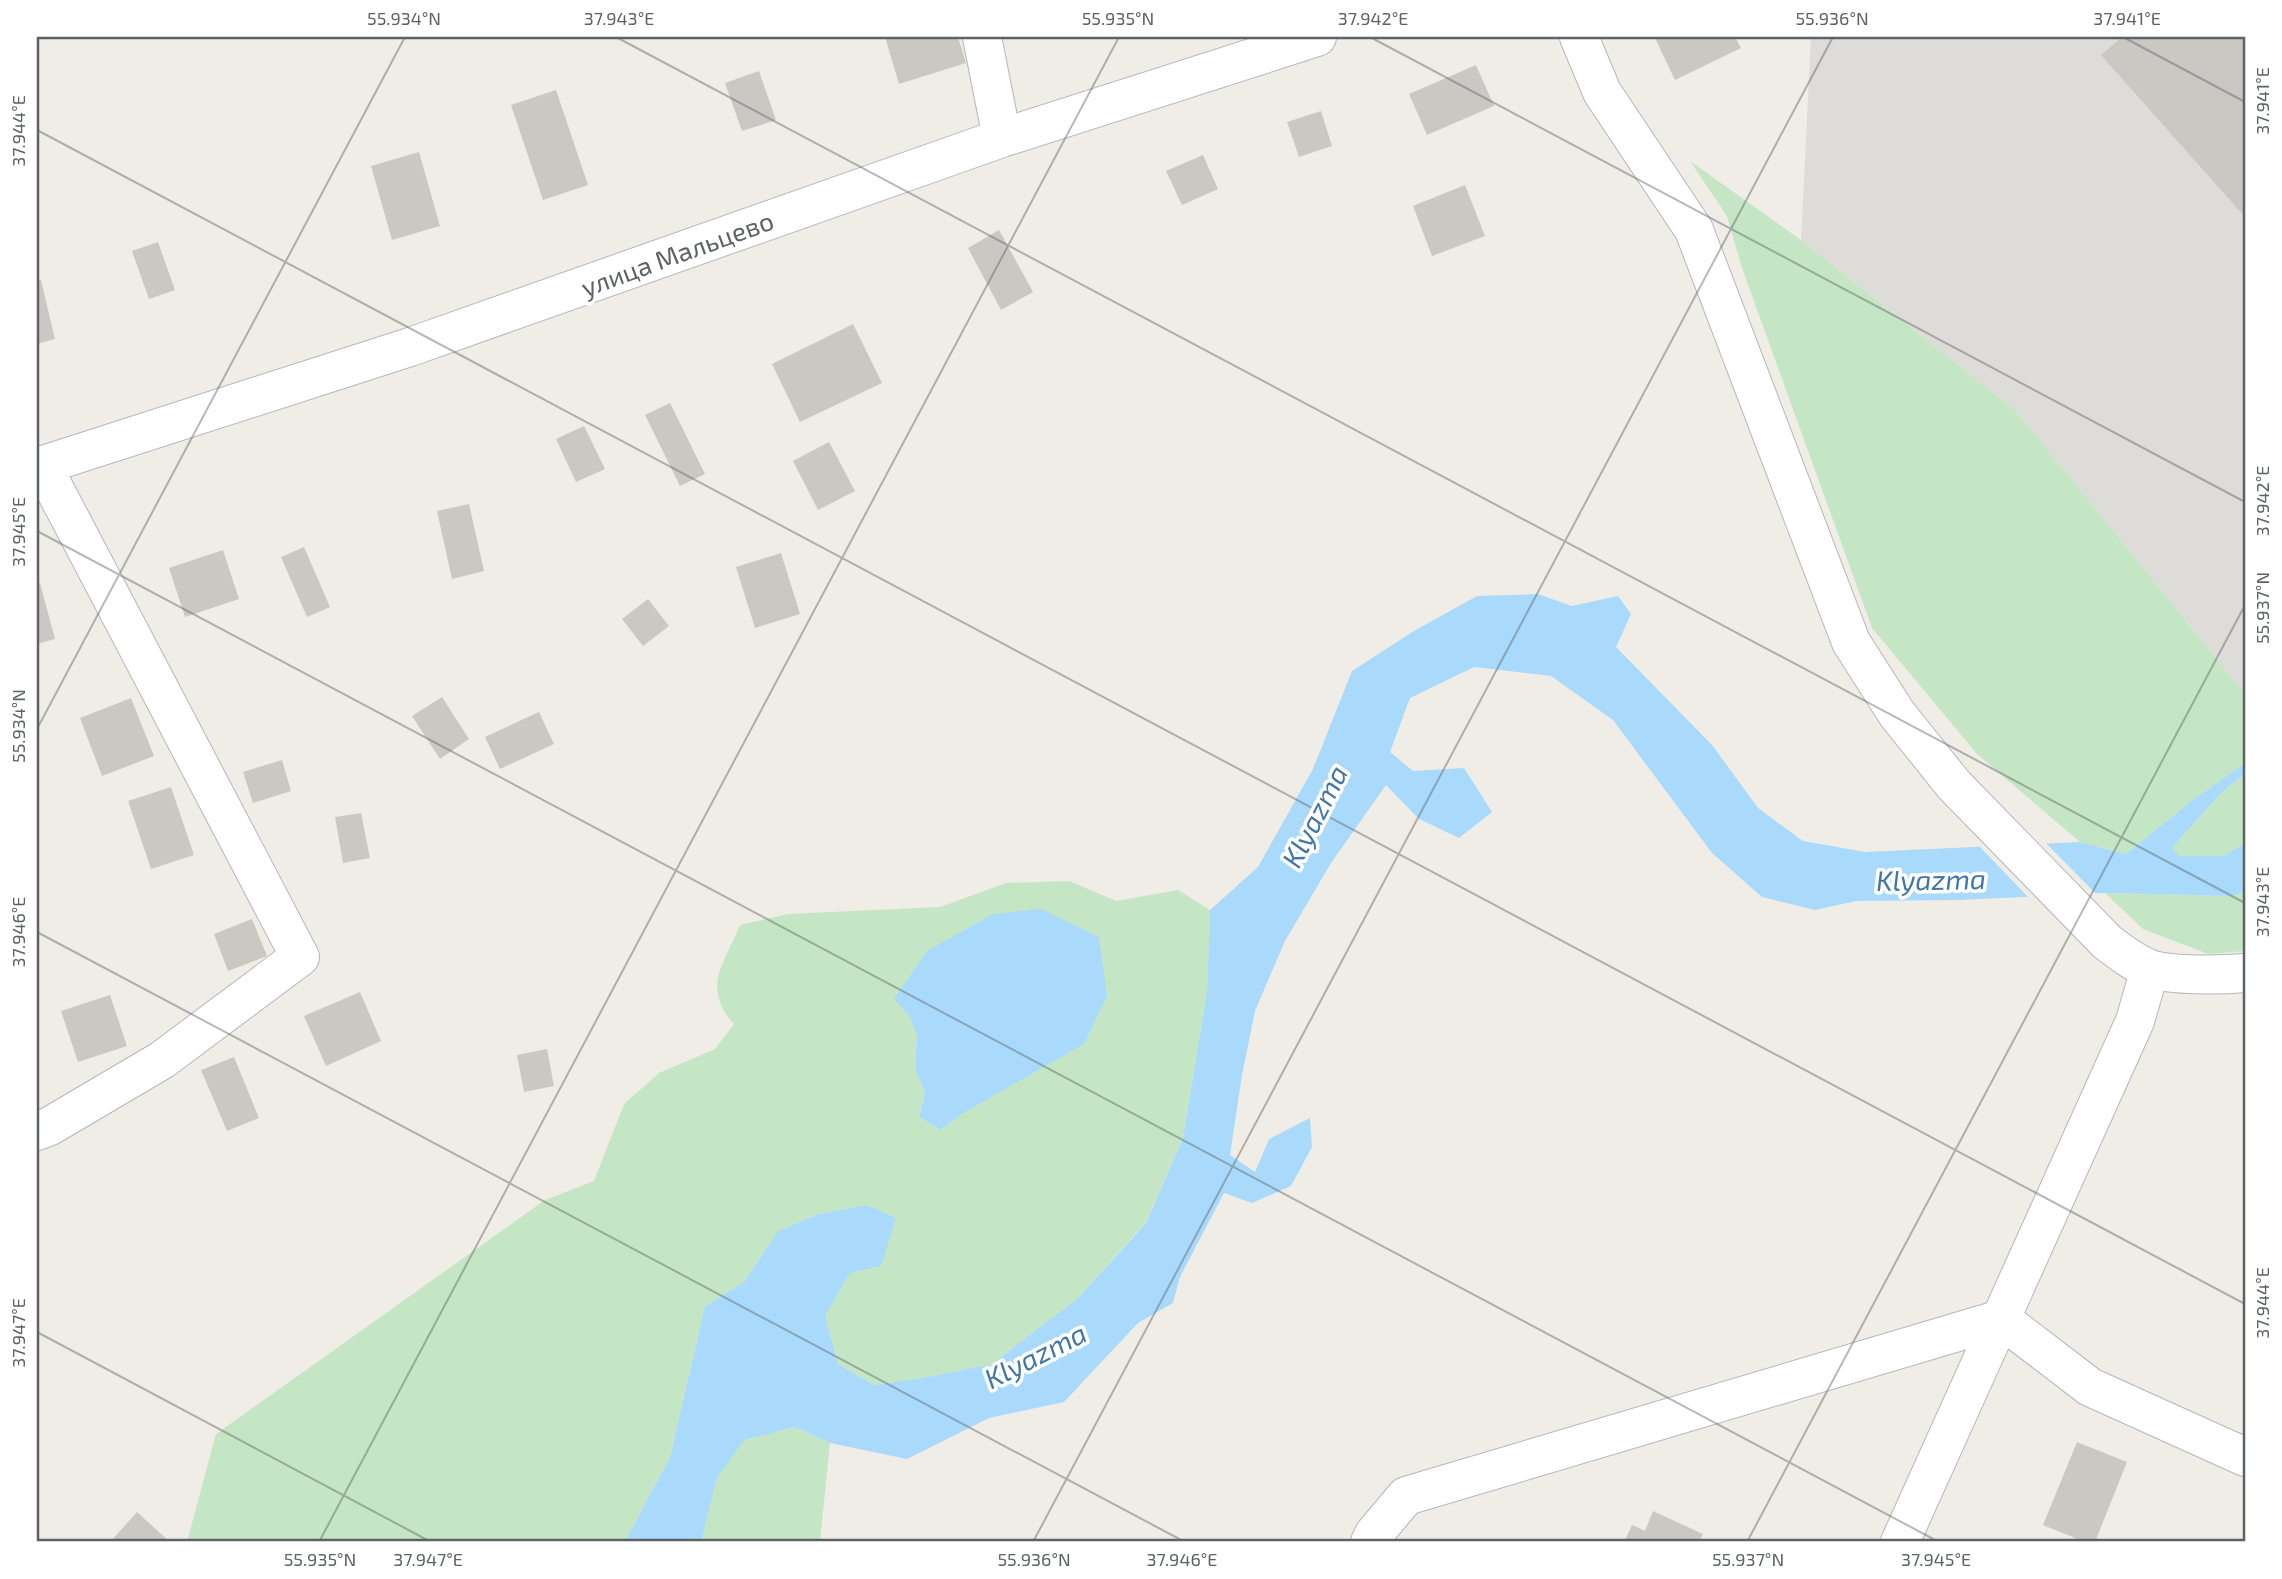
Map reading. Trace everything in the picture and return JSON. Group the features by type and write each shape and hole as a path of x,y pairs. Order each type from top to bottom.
{"street":[{"path":"982,37 1002,138"},
{"name":"улица Мальцево","path":"39,466 410,347 1002,138 1317,37"},
{"path":"1579,37 1602,92 1694,230 1851,642 1897,714 1954,785 2107,942 2131,960 2150,969 2167,972 2245,973"},
{"path":"37,1131 162,1060 300,957 39,466"},
{"path":"1900,1542 2135,1021 2150,969"},
{"path":"2001,1319 2090,1387 2245,1457"},
{"path":"1370,1542 1406,1496 2001,1319"}],"shaded area":[{"path":"1811,37 2245,37 2245,694 2017,412 1801,240"}],"green space":[{"path":"1690,161 1801,240 2017,412 2245,694 2245,763 2194,799 2126,854 2080,842 1977,754 1872,628 1742,268 1727,216"},
{"path":"2245,774 2245,843 2225,856 2178,856 2172,848 2222,792"},
{"path":"1069,881 1116,901 1178,890 1210,910 1207,992 1183,1138 1146,1222 1078,1298 992,1364 874,1385 838,1364 825,1316 850,1273 867,1205 819,1214 778,1231 744,1282 705,1306 670,1457 625,1542 187,1542 216,1434 545,1200 594,1181 624,1104 659,1073 715,1049 734,1024 724,1011 717,987 722,964 740,925 788,914 940,907 1006,883","holes":["910,1017 1017,1081 940,1130 919,1117 925,1093 915,1068 917,1036"]},
{"path":"2245,892 2245,951 2208,954 2143,929 2105,893 2232,896"},
{"path":"795,1427 830,1443 820,1542 701,1542 717,1478 743,1440"}],"water":[{"name":"Klyazma","path":"1538,594 1572,606 1618,596 1631,614 1616,647 1712,745 1758,808 1803,841 1865,852 2080,842 2126,854 2194,799 2245,763 2245,774 2222,792 2172,848 2179,856 2224,856 2245,843 2245,892 2232,896 2105,893 1958,900 1856,901 1815,910 1762,897 1712,853 1613,720 1551,676 1474,667 1410,698 1390,752 1413,771 1464,768 1492,812 1459,838 1419,819 1386,785 1331,863 1285,941 1255,1011 1230,1155 1255,1172 1269,1139 1310,1118 1312,1147 1291,1186 1252,1203 1224,1193 1180,1277 1173,1303 1138,1323 1064,1402 989,1418 907,1459 830,1443 795,1427 744,1440 717,1478 701,1542 625,1542 670,1457 705,1306 744,1282 778,1231 819,1214 867,1205 896,1218 881,1266 850,1273 825,1316 838,1364 874,1385 992,1364 1078,1298 1146,1223 1183,1138 1207,992 1210,910 1258,867 1313,769 1352,671 1414,631 1477,596"},
{"path":"1041,909 1099,937 1107,996 1084,1044 965,1112 940,1130 919,1117 925,1093 915,1068 917,1036 910,1017 894,999 927,951 993,914"}],"pier":[{"path":"2043,840 2098,896 2031,900 1976,843"}],"building":[{"path":"885,37 958,37 966,63 899,84"},
{"path":"1735,37 1741,48 1675,80 1655,38"},
{"path":"2122,37 2245,37 2245,217 2101,55"},
{"path":"1476,65 1494,106 1427,135 1409,94"},
{"path":"759,71 776,120 742,131 725,83"},
{"path":"556,90 588,185 543,200 511,105"},
{"path":"1321,111 1332,146 1299,157 1287,122"},
{"path":"419,152 440,226 392,240 371,166"},
{"path":"1203,155 1218,189 1182,205 1166,171"},
{"path":"1465,185 1485,236 1432,256 1413,206"},
{"path":"999,230 1033,292 1001,310 968,248"},
{"path":"158,242 175,290 149,299 132,251"},
{"path":"41,280 55,339 37,344 37,281"},
{"path":"853,324 882,383 800,422 772,364"},
{"path":"670,403 705,474 680,486 645,415"},
{"path":"584,426 605,469 576,482 556,439"},
{"path":"829,442 855,491 818,510 793,461"},
{"path":"469,504 484,571 452,579 437,511"},
{"path":"304,547 330,607 307,617 281,557"},
{"path":"223,550 239,599 185,617 169,568"},
{"path":"781,553 800,614 755,628 736,567"},
{"path":"40,583 55,639 37,644 37,584"},
{"path":"648,599 669,626 643,646 622,619"},
{"path":"442,697 469,739 440,759 412,716"},
{"path":"131,698 154,756 102,776 80,718"},
{"path":"539,712 554,744 500,769 485,737"},
{"path":"282,760 291,791 253,803 243,772"},
{"path":"171,787 194,855 151,869 128,801"},
{"path":"361,813 370,858 343,863 335,817"},
{"path":"252,919 267,956 228,971 214,934"},
{"path":"360,992 381,1041 326,1066 304,1016"},
{"path":"110,995 127,1046 78,1062 61,1011"},
{"path":"547,1049 554,1086 524,1092 517,1055"},
{"path":"234,1057 259,1118 227,1131 201,1070"},
{"path":"2077,1442 2127,1462 2095,1542 2085,1542 2043,1525"},
{"path":"1653,1511 1703,1534 1699,1542 1624,1542 1632,1525 1645,1531"},
{"path":"137,1512 170,1542 110,1542"}]}
